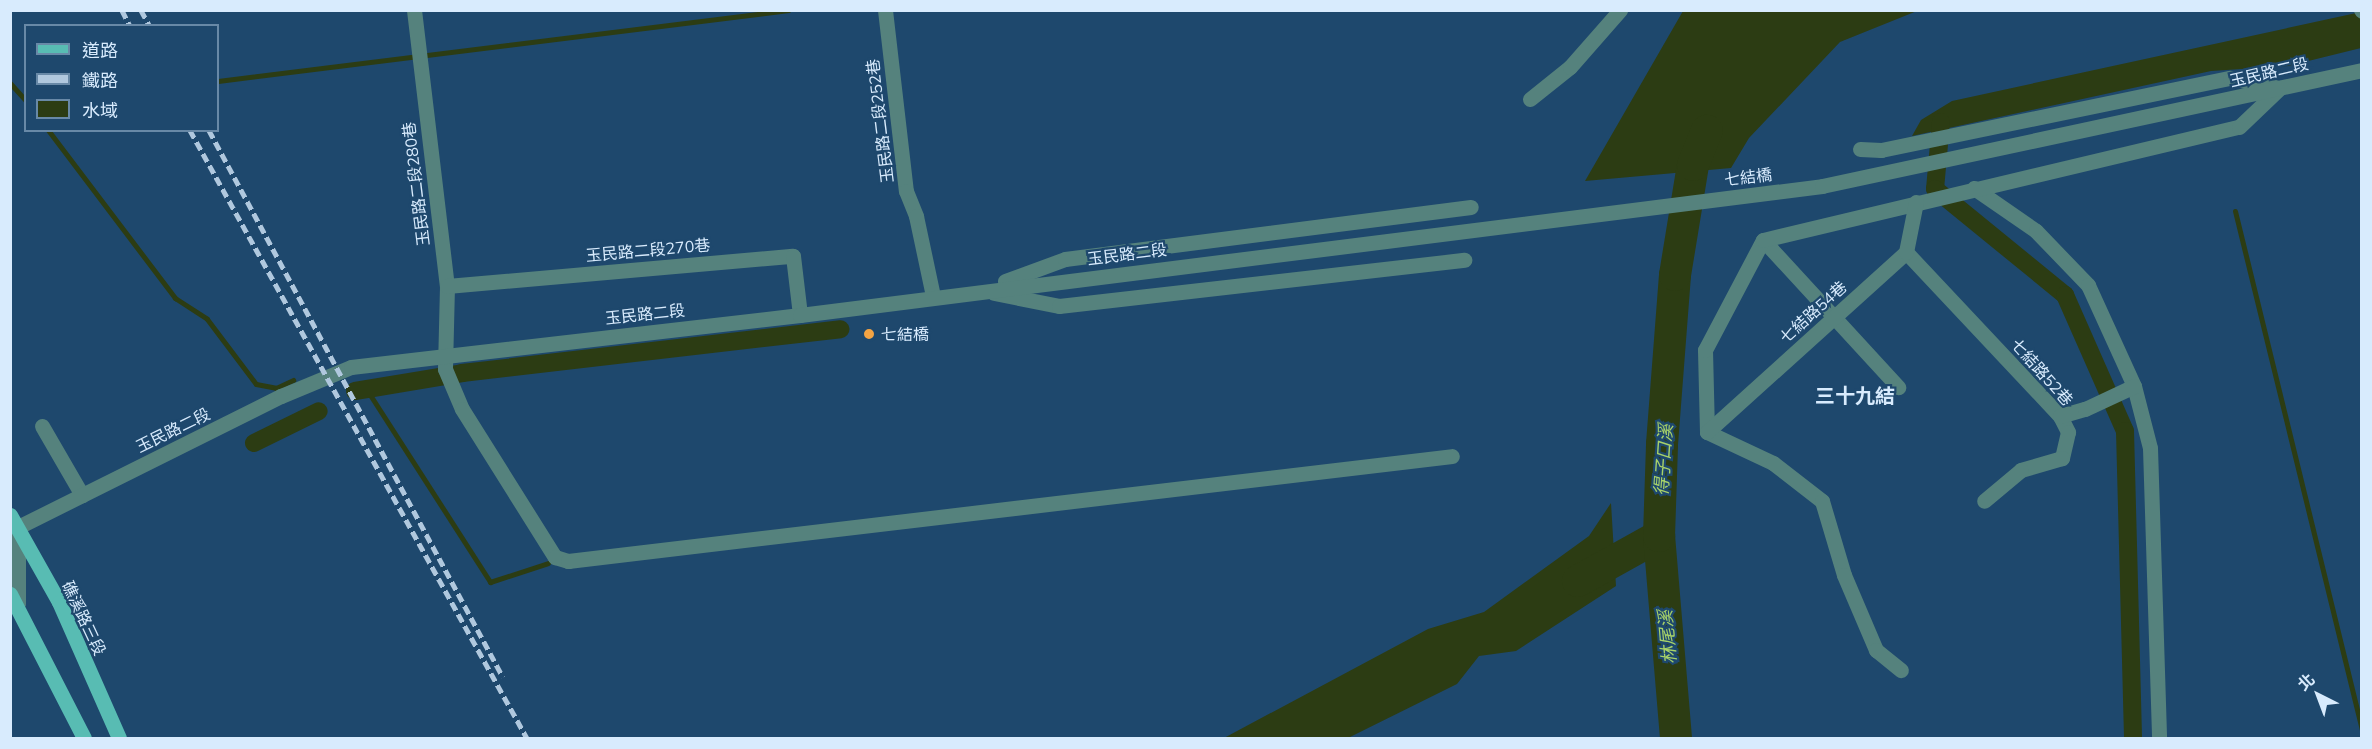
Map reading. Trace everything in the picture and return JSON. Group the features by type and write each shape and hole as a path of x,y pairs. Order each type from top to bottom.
{"main road":[{"name":"礁溪路三段","path":"14,521 58,602 119,738"},
{"path":"13,600 84,738"}],"street":[{"name":"玉民路二段280巷","path":"414,10 447,286 445,369 462,409 555,558 568,561 1452,456"},
{"name":"玉民路二段252巷","path":"885,10 906,191 916,216 933,297"},
{"path":"1530,99 1570,67 1620,10"},
{"name":"玉民路二段","path":"2185,110 2361,70"},
{"path":"1860,149 1881,150 2230,78 2281,88"},
{"path":"1901,670 1876,650 1844,575 1822,501 1773,463 1707,432 1705,350 1763,240 2239,127 2281,88"},
{"name":"七結橋","path":"1310,249 1822,186 2185,110"},
{"path":"1974,189 2036,231 2088,285 2134,386 2150,448 2159,738"},
{"path":"1906,252 1916,202"},
{"path":"980,291 1065,259 1471,207"},
{"path":"1763,240 1898,387"},
{"name":"玉民路二段","path":"14,521 82,495 281,396 351,367 800,315 1310,249"},
{"name":"七結路54巷","path":"1707,432 1906,252"},
{"name":"七結路52巷","path":"1906,252 2060,416 2068,432 2062,458 2021,470 1984,501"},
{"name":"玉民路二段270巷","path":"447,286 793,256 800,315"},
{"path":"980,291 1059,306 1464,260"},
{"path":"2060,416 2085,409 2134,386"},
{"path":"42,426 82,495"},
{"path":"13,600 14,521"}],"water":[{"path":"1683,11 1917,11 1840,42 1749,138 1731,168 1585,181"},
{"path":"2361,12 2361,48 2288,66 2211,71 1912,136 1921,120 1952,101"},
{"path":"1611,503 1616,586 1516,651 1479,656 1457,684 1348,738 1224,738 1428,629 1484,612 1589,536"}],"waterway":[{"path":"219,81 789,10"},
{"path":"10,83 24,99"},
{"path":"1941,122 1935,189 2065,295 2125,431 2133,738"},
{"name":"得子口溪","path":"1676,738 1659,536 1662,444 1675,275 1693,165 1707,131"},
{"path":"50,132 175,298 207,319 256,384 276,388 293,380"},
{"path":"2235,211 2362,730"},
{"path":"355,391 462,373 840,329"},
{"path":"365,387 490,582 548,563"},
{"path":"254,443 319,411"},
{"name":"得子口溪","path":"1578,581 1659,536"}],"railway":[{"path":"122,10 129,24"},
{"path":"141,10 149,24"},
{"path":"191,132 527,738"},
{"path":"210,132 503,677"}],"place":[{"name":"七結橋","path":"869,334"}],"district":[{"name":"三十九結","path":"1855,395"}],"water label":[{"name":"林尾溪","path":"1668,637"}]}
